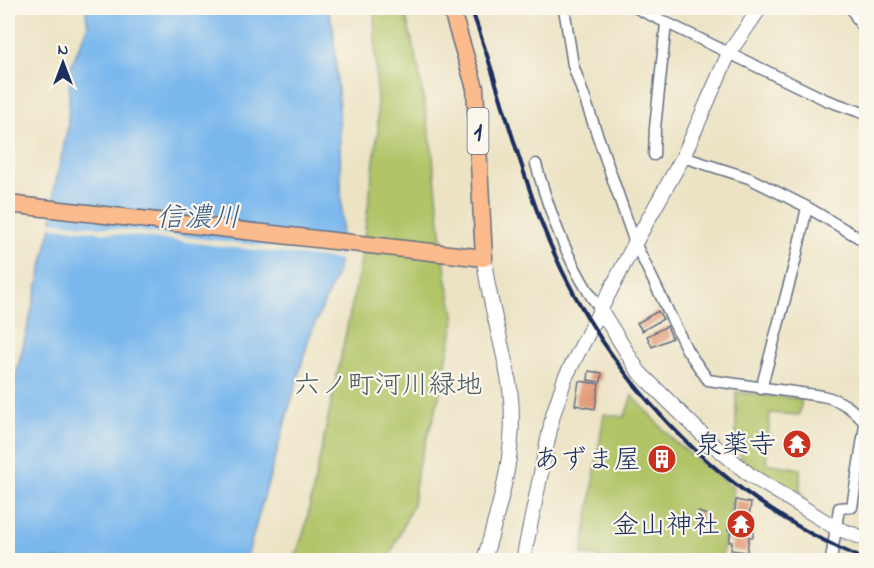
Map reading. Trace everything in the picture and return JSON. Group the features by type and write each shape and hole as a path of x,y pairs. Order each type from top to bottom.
{"main road":[{"name":"1","path":"451,8 475,88 478,258"},
{"path":"8,204 478,258"}],"street":[{"path":"564,8 573,65 635,243 687,350 708,380 838,400 866,421 852,507 839,508 831,561"},
{"path":"636,8 826,100 867,114"},
{"path":"523,561 559,395 576,354 683,157 729,53 760,8"},
{"path":"851,8 867,33"},
{"path":"654,155 666,24"},
{"path":"683,157 749,178 807,207 867,242"},
{"path":"536,164 543,189 584,288 600,309 639,372 711,443 750,475 836,528 867,538"},
{"path":"760,389 796,258 807,207"},
{"path":"478,258 486,277 495,312 510,390 513,427 498,510 484,561"}],"green space":[{"name":"六ノ町河川緑地","path":"374,8 404,8 418,66 432,149 446,276 455,319 438,402 418,467 413,504 388,560 294,560 305,528 361,261 378,130"},
{"path":"736,392 802,399 799,415 770,413 766,463 800,469 800,490 806,504 746,465 737,440"},
{"path":"632,395 675,442 734,489 721,560 599,560 599,556 582,555 604,414 623,417"}],"water":[{"name":"信濃川","path":"85,8 327,8 333,27 339,104 342,224 338,271 309,338 246,560 8,560 8,396 14,384 52,225 54,190 68,127 70,69 88,25"}],"pier":[{"path":"49,221 342,255 341,260 49,226"}],"building":[{"path":"658,311 663,319 642,331 637,323"},
{"path":"667,326 672,338 652,347 647,336"},
{"path":"589,371 602,373 601,382 588,380"},
{"path":"579,381 599,384 595,409 575,405"},
{"name":"あずま屋","path":"664,454 666,461 659,464 657,456"},
{"name":"金山神社","path":"736,500 751,503 749,518 754,519 753,537 749,537 747,552 731,550 732,542 729,542 730,518 734,519"},
{"path":"698,512 711,516 709,525 696,521"}],"railway":[{"path":"471,8 540,219 564,275 594,328 629,377 668,423 712,465 760,502 811,534 866,560"}],"place":[{"name":"泉薬寺","path":"797,444"},
{"name":"あずま屋","path":"662,459"},
{"name":"金山神社","path":"741,524"}]}
